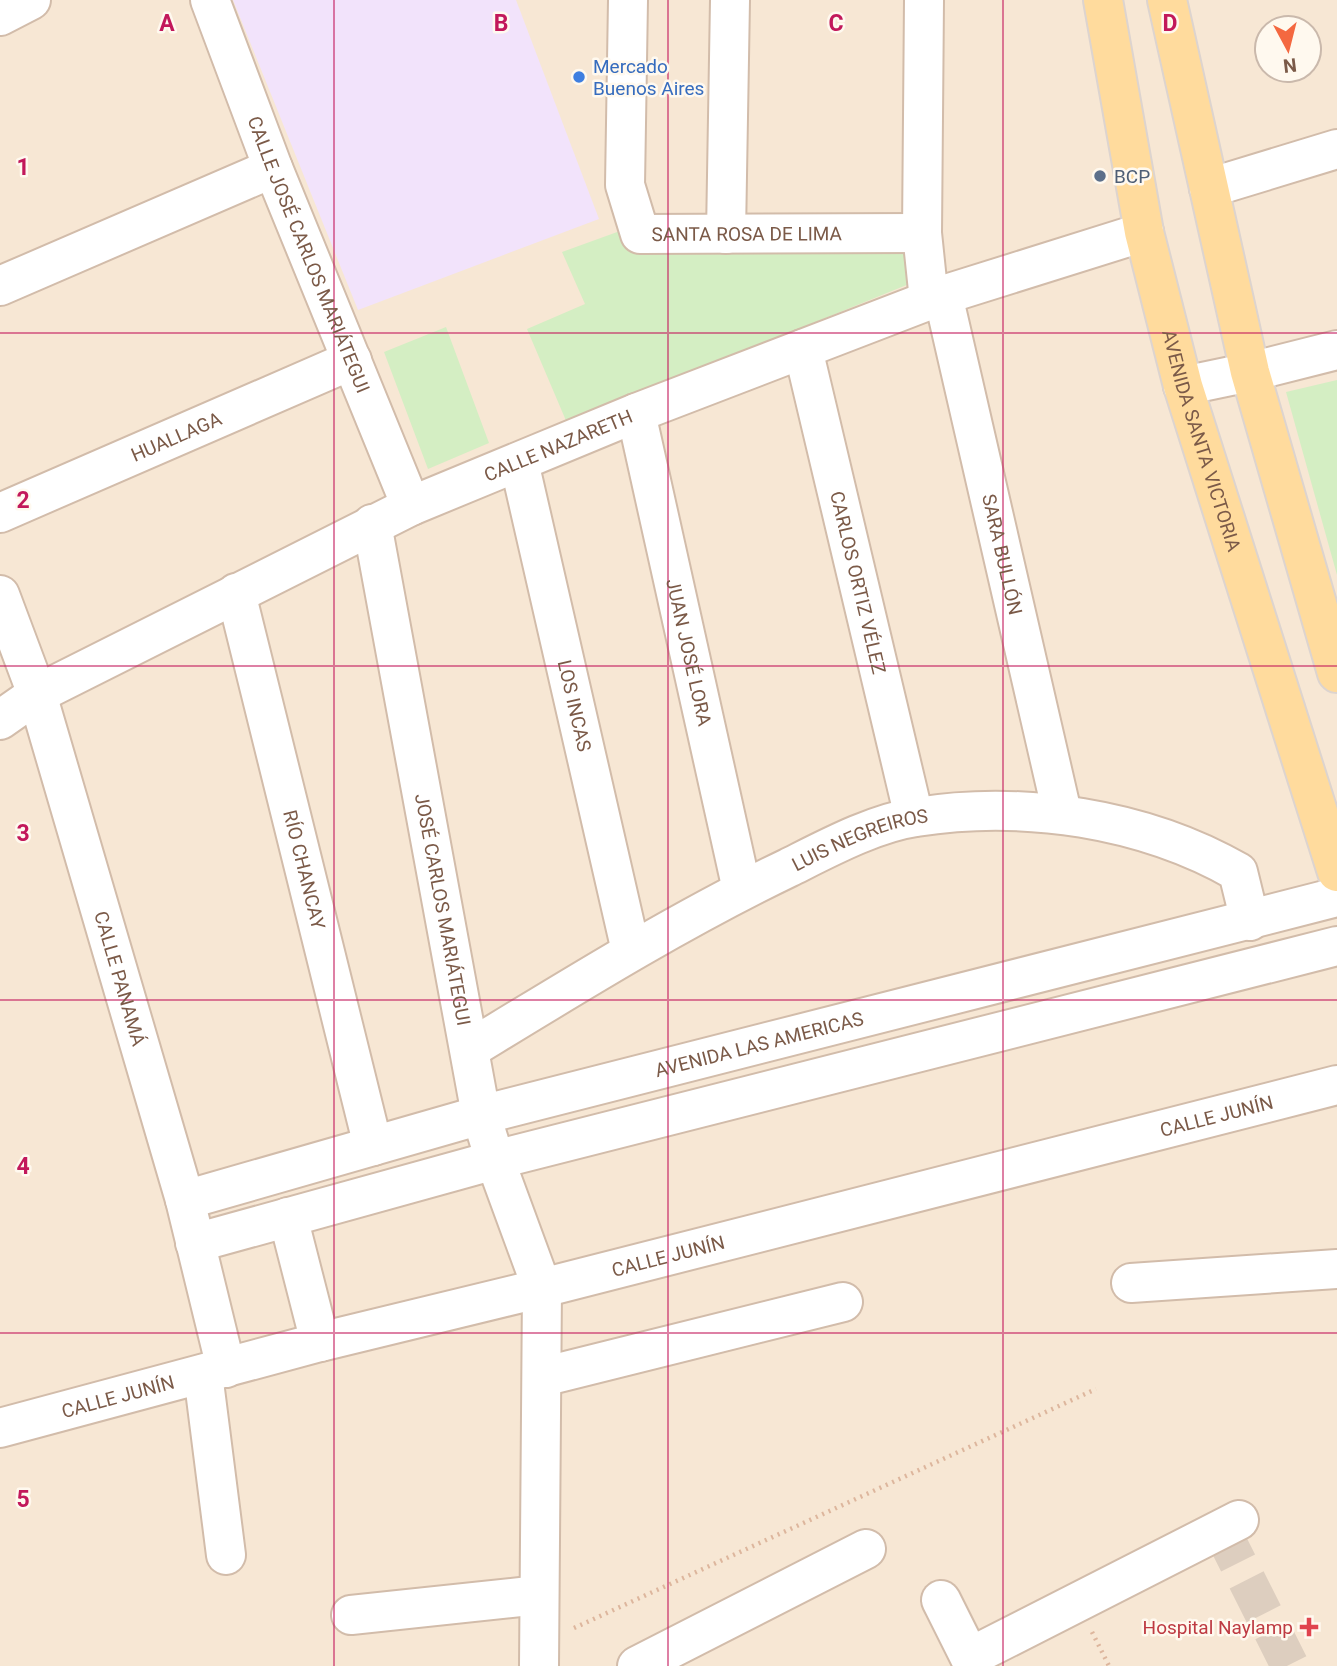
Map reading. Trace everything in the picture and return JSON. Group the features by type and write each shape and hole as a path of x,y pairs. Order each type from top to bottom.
{"main road":[{"name":"AVENIDA SANTA VICTORIA","path":"1103,0 1144,232 1183,386 1337,872"},
{"path":"1167,0 1250,372 1337,673"}],"street":[{"path":"0,16 31,0"},
{"name":"CALLE JOSÉ CARLOS MARIÁTEGUI","path":"210,0 273,168 411,506"},
{"name":"SANTA ROSA DE LIMA","path":"628,0 625,185 640,234 922,233"},
{"path":"726,234 730,0"},
{"name":"SARA BULLÓN","path":"924,0 922,233 1062,813"},
{"path":"1209,188 1337,149"},
{"path":"0,286 273,168"},
{"name":"CALLE NAZARETH","path":"0,720 37,694 411,506 636,414 936,298 1144,232"},
{"name":"CARLOS ORTIZ VÉLEZ","path":"803,349 914,817"},
{"path":"1183,386 1337,350"},
{"name":"HUALLAGA","path":"0,513 352,360"},
{"name":"JUAN JOSÉ LORA","path":"636,414 742,890"},
{"name":"LOS INCAS","path":"519,462 631,951"},
{"name":"JOSÉ CARLOS MARIÁTEGUI","path":"372,524 471,1049 481,1115 542,1288"},
{"name":"RÍO CHANCAY","path":"236,593 373,1146"},
{"name":"CALLE PANAMÁ","path":"0,595 37,694 185,1200 195,1243 214,1371 226,1555"},
{"name":"LUIS NEGREIROS","path":"471,1049 631,951 742,890 852,836 914,817 996,811 1062,813 1149,833 1205,853 1238,872 1250,921"},
{"name":"AVENIDA LAS AMERICAS","path":"185,1200 481,1115 1337,897"},
{"path":"195,1243 495,1160 1337,946"},
{"name":"CALLE JUNÍN","path":"0,1428 320,1342 1337,1085"},
{"path":"288,1217 320,1342"},
{"path":"1131,1283 1337,1269"},
{"path":"539,1655 542,1288"},
{"path":"542,1377 843,1302"},
{"path":"941,1600 972,1662 1239,1520"},
{"path":"637,1666 866,1549"},
{"path":"351,1615 539,1595"}],"path":[{"path":"539,1655 1096,1389"}],"shaded area":[{"path":"0,0 1337,0 1337,1666 0,1666"},
{"path":"233,0 516,0 599,219 358,310"}],"green space":[{"path":"631,227 895,246 913,254 914,282 567,423 527,329 585,304 562,252"},
{"path":"446,327 489,443 428,469 384,352"},
{"path":"1337,380 1337,575 1286,392"}],"tunnel":[{"path":"1221,1529 1290,1666"}],"place":[{"name":"Mercado Buenos Aires","path":"579,77"},
{"name":"BCP","path":"1100,176"},
{"name":"Hospital Naylamp","path":"1309,1627"}]}
